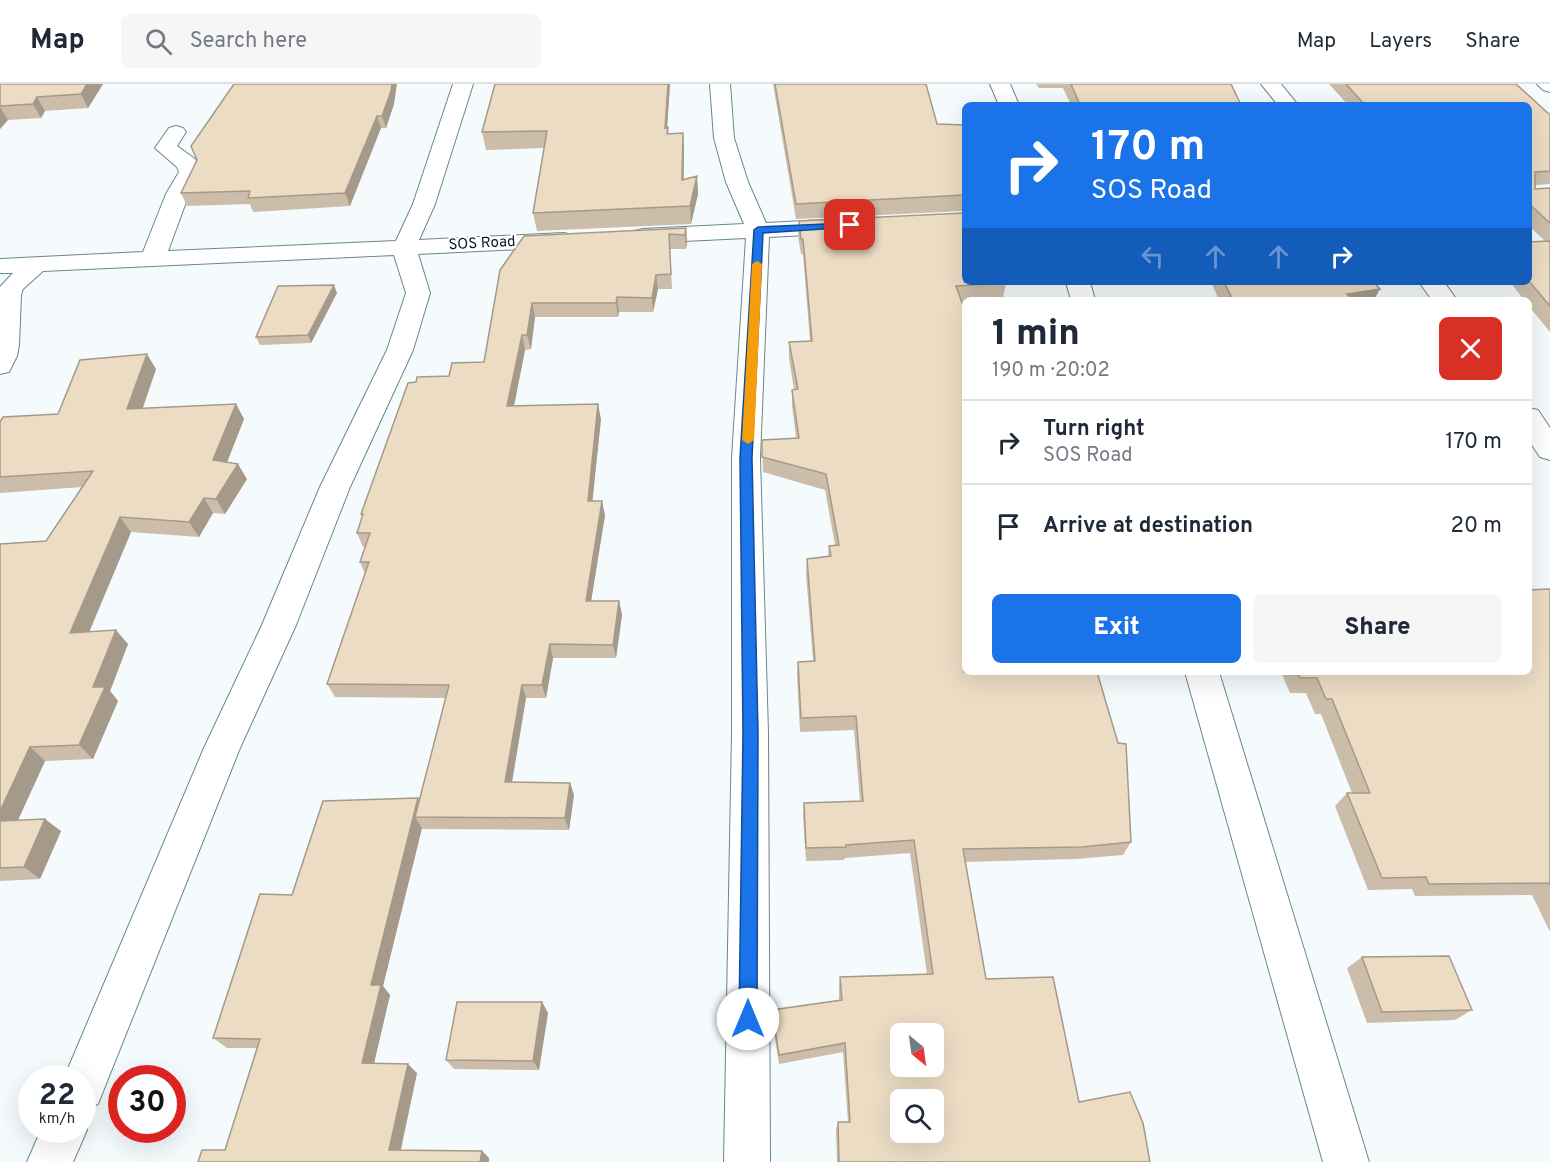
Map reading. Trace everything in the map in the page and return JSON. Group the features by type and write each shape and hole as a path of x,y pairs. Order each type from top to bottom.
{"street":[{"path":"91,1065 222,748 279,625 335,487 400,350 418,293 404,248 424,204 463,84"},
{"path":"720,84 724,138 737,182 758,230 746,458 750,733 747,1162"},
{"path":"1000,84 1008,102"},
{"path":"1271,84 1286,102"},
{"path":"152,259 159,246 177,191 190,172 187,164 165,148 176,132"},
{"path":"617,237 861,225"},
{"name":"SOS Road","path":"0,266 581,239"},
{"path":"0,366 8,338 6,299 12,287 37,264"},
{"path":"1433,285 1443,297"},
{"path":"1532,423 1550,450"},
{"path":"1203,675 1265,893 1346,1162"},
{"path":"50,1162 58,1143"}],"building":[{"path":"0,84 87,84 81,94 37,97 33,104 0,106"},
{"path":"234,84 392,84 382,116 377,116 345,193 248,198 250,191 181,193 197,160 191,146"},
{"path":"495,84 668,84 665,128 668,127 667,134 683,133 682,180 697,176 690,206 533,213 547,131 482,132"},
{"path":"775,84 926,84 937,124 962,125 962,195 796,204"},
{"path":"1071,84 1231,84 1240,102 1079,102"},
{"path":"1346,84 1516,84 1550,115 1550,171 1535,172 1535,189 1550,188 1550,223 1532,207 1532,102 1362,102"},
{"path":"962,213 962,285 973,285 956,286 962,302 962,675 1098,675 1118,743 1126,744 1131,842 1082,847 963,849 986,979 1053,977 1079,1102 1130,1092 1143,1123 1150,1162 839,1162 838,1122 850,1122 845,1043 779,1055 772,1010 842,1000 840,977 933,974 914,840 846,845 846,847 806,848 804,803 863,801 856,716 801,718 798,662 815,661 807,559 831,556 829,546 839,545 826,474 762,457 762,440 799,438 792,390 798,389 789,342 812,341 803,239 801,239 799,221"},
{"path":"686,228 685,235 669,234 671,274 656,275 652,298 617,297 616,303 532,303 527,335 522,335 507,406 598,404 588,501 602,501 586,601 619,601 613,645 550,644 542,685 522,685 505,782 570,783 565,818 415,817 449,685 327,684 369,562 360,562 370,533 357,533 363,514 361,514 408,383 416,382 417,377 449,376 452,363 484,362 500,270 524,236"},
{"path":"1550,241 1550,306 1532,285 1532,242"},
{"path":"334,285 308,335 256,337 278,286"},
{"path":"1226,285 1376,285 1380,289 1347,294 1350,297 1232,297"},
{"path":"147,354 127,409 236,404 213,460 238,464 216,499 204,498 189,522 120,517 70,633 116,630 93,687 105,687 79,745 30,747 0,811 0,544 46,541 93,471 0,477 0,422 3,417 58,414 80,360"},
{"path":"1550,589 1550,885 1549,883 1429,884 1426,877 1382,878 1347,793 1370,793 1332,699 1326,699 1317,678 1300,678 1298,675 1532,675 1532,590"},
{"path":"418,798 371,985 381,985 362,1063 408,1064 389,1150 482,1151 480,1162 198,1162 202,1150 225,1150 260,1039 213,1038 260,894 292,895 323,801"},
{"path":"45,819 24,867 0,868 0,821"},
{"path":"1449,956 1472,1010 1382,1012 1362,957"},
{"path":"457,1002 542,1002 533,1061 446,1060"}],"slow traffic":[{"path":"748,440 757,264"}],"route":[{"path":"748,1019 750,733 746,458 758,230 850,225"}]}
